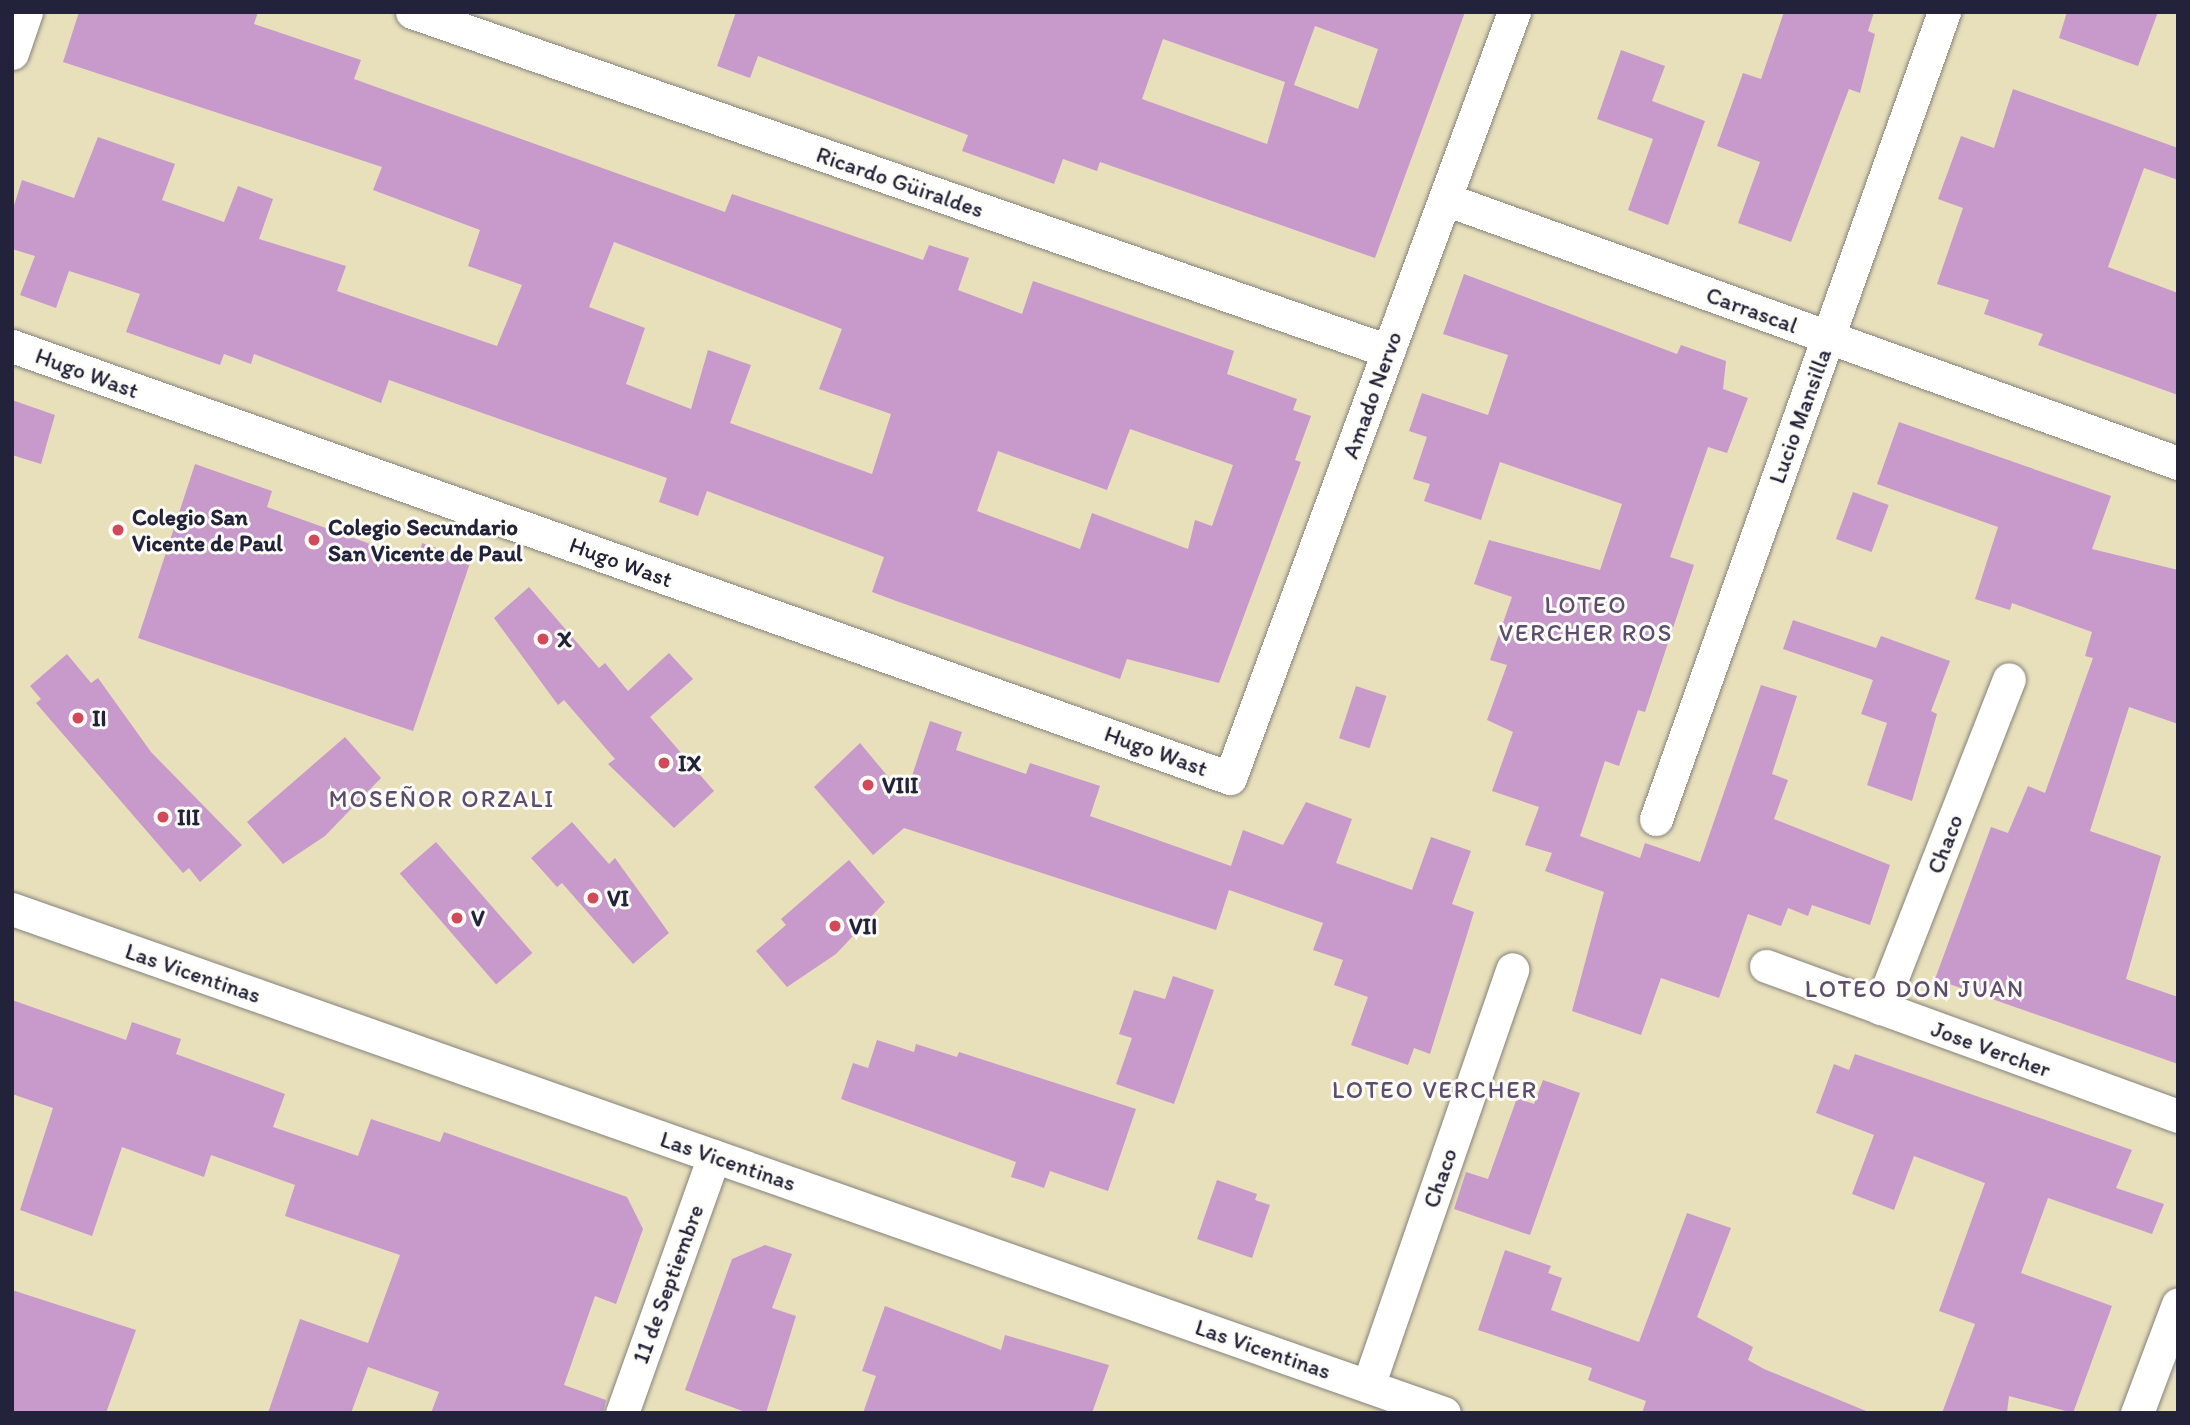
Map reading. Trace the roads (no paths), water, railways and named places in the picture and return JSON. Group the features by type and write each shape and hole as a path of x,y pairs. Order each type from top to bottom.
{"street":[{"path":"12,53 26,12"},
{"name":"Ricardo Güiraldes","path":"412,12 1388,352"},
{"name":"Amado Nervo","path":"1230,778 1514,12"},
{"name":"Lucio Mansilla","path":"1656,819 1944,12"},
{"name":"Carrascal","path":"1445,198 2178,463"},
{"name":"Hugo Wast","path":"12,346 1230,778"},
{"name":"Chaco","path":"1880,1008 2009,679"},
{"name":"Las Vicentinas","path":"12,909 1368,1386 1401,1406 1444,1413"},
{"name":"Jose Vercher","path":"1766,966 2178,1116"},
{"name":"Chaco","path":"1368,1386 1512,969"},
{"name":"11 de Septiembre","path":"622,1413 714,1156"},
{"path":"2137,1413 2178,1304"}],"place":[{"name":"Colegio San Vicente de Paul","path":"118,530"},
{"name":"Colegio Secundario San Vicente de Paul","path":"314,540"},
{"name":"X","path":"543,639"},
{"name":"II","path":"78,718"},
{"name":"IX","path":"664,763"},
{"name":"VIII","path":"868,785"},
{"name":"III","path":"163,817"},
{"name":"VI","path":"593,898"},
{"name":"V","path":"457,918"},
{"name":"VII","path":"835,926"}],"district":[{"name":"LOTEO VERCHER ROS","path":"1586,619"},
{"name":"MOSEÑOR ORZALI","path":"442,799"},
{"name":"LOTEO DON JUAN","path":"1915,989"},
{"name":"LOTEO VERCHER","path":"1435,1090"}]}
